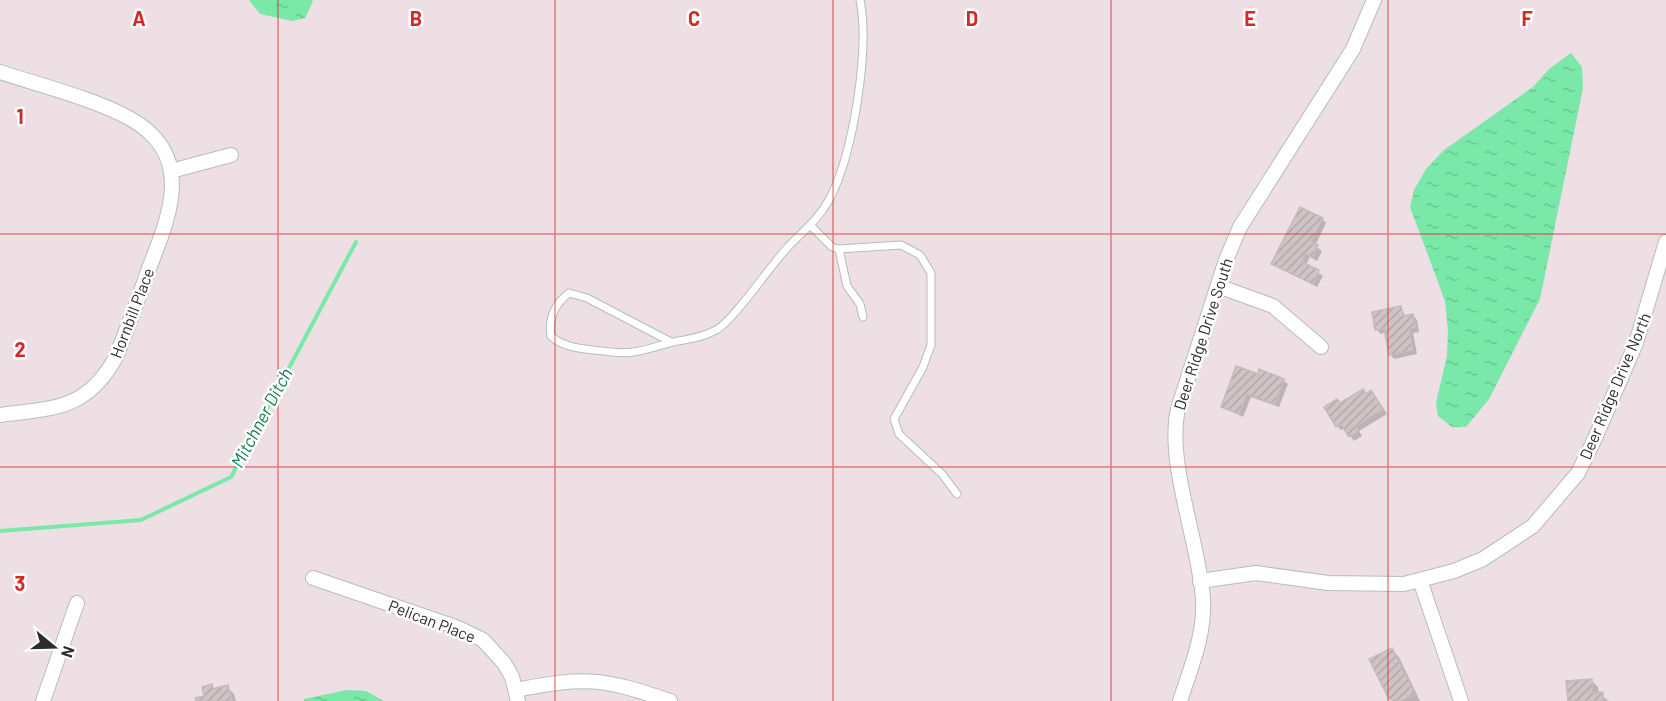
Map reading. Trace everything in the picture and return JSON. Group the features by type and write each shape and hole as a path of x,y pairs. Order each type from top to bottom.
{"street":[{"name":"Deer Ridge Drive South","path":"1180,701 1202,629 1200,581 1177,454 1175,425 1180,398 1240,227 1353,49 1374,0"},
{"path":"0,72 128,117 152,135 171,171 231,155"},
{"name":"Hornbill Place","path":"0,414 68,405 92,391 105,376 116,357 171,213 171,171"},
{"name":"Deer Ridge Drive North","path":"1200,581 1256,573 1364,586 1420,580 1454,572 1483,560 1533,526 1578,473 1636,343 1666,242"},
{"path":"1218,286 1273,306 1321,347"},
{"name":"Pelican Place","path":"313,578 476,636 490,646 504,663 517,696"},
{"path":"1420,580 1461,701"},
{"path":"43,701 77,603"},
{"path":"517,696 565,681 596,680 628,686 670,701"}],"lane":[{"path":"671,342 586,298 568,293 560,300 550,321 551,336 556,341 575,347 622,353 641,352 671,342 695,340 719,329 787,247 811,226 829,201 838,180 851,135 862,39 860,0"},
{"path":"811,226 832,247 839,249 901,245 920,255 930,273 931,345 923,368 894,419 899,434 942,474 957,494"},
{"path":"839,249 847,286 860,304 862,317"}],"water":[{"path":"249,0 313,1 305,18 292,21 260,14"},
{"path":"1571,53 1582,67 1583,88 1540,299 1489,399 1466,427 1452,427 1438,416 1436,403 1447,356 1448,331 1445,301 1410,207 1414,190 1426,169 1444,150 1533,87 1549,69"},
{"path":"347,690 366,691 384,701 304,701 304,699"}],"building":[{"path":"1300,207 1323,218 1311,242 1318,245 1313,257 1305,254 1302,262 1319,270 1313,284 1271,264"},
{"path":"1401,306 1403,316 1413,314 1416,328 1409,329 1413,350 1389,355 1384,328 1375,330 1372,312"},
{"path":"1236,366 1258,374 1259,369 1284,379 1275,404 1247,394 1239,414 1221,407"},
{"path":"1363,389 1366,394 1371,390 1383,409 1356,426 1359,431 1349,437 1341,424 1336,427 1324,407 1337,399 1340,403"},
{"path":"1392,648 1415,694 1401,701 1389,699 1369,659"},
{"path":"1592,679 1593,693 1603,692 1603,701 1568,701 1566,681"},
{"path":"212,684 213,689 228,685 232,701 196,701 195,698 204,696 202,687"}],"waterway":[{"name":"Mitchner Ditch","path":"0,531 141,520 231,477 356,242"}]}
